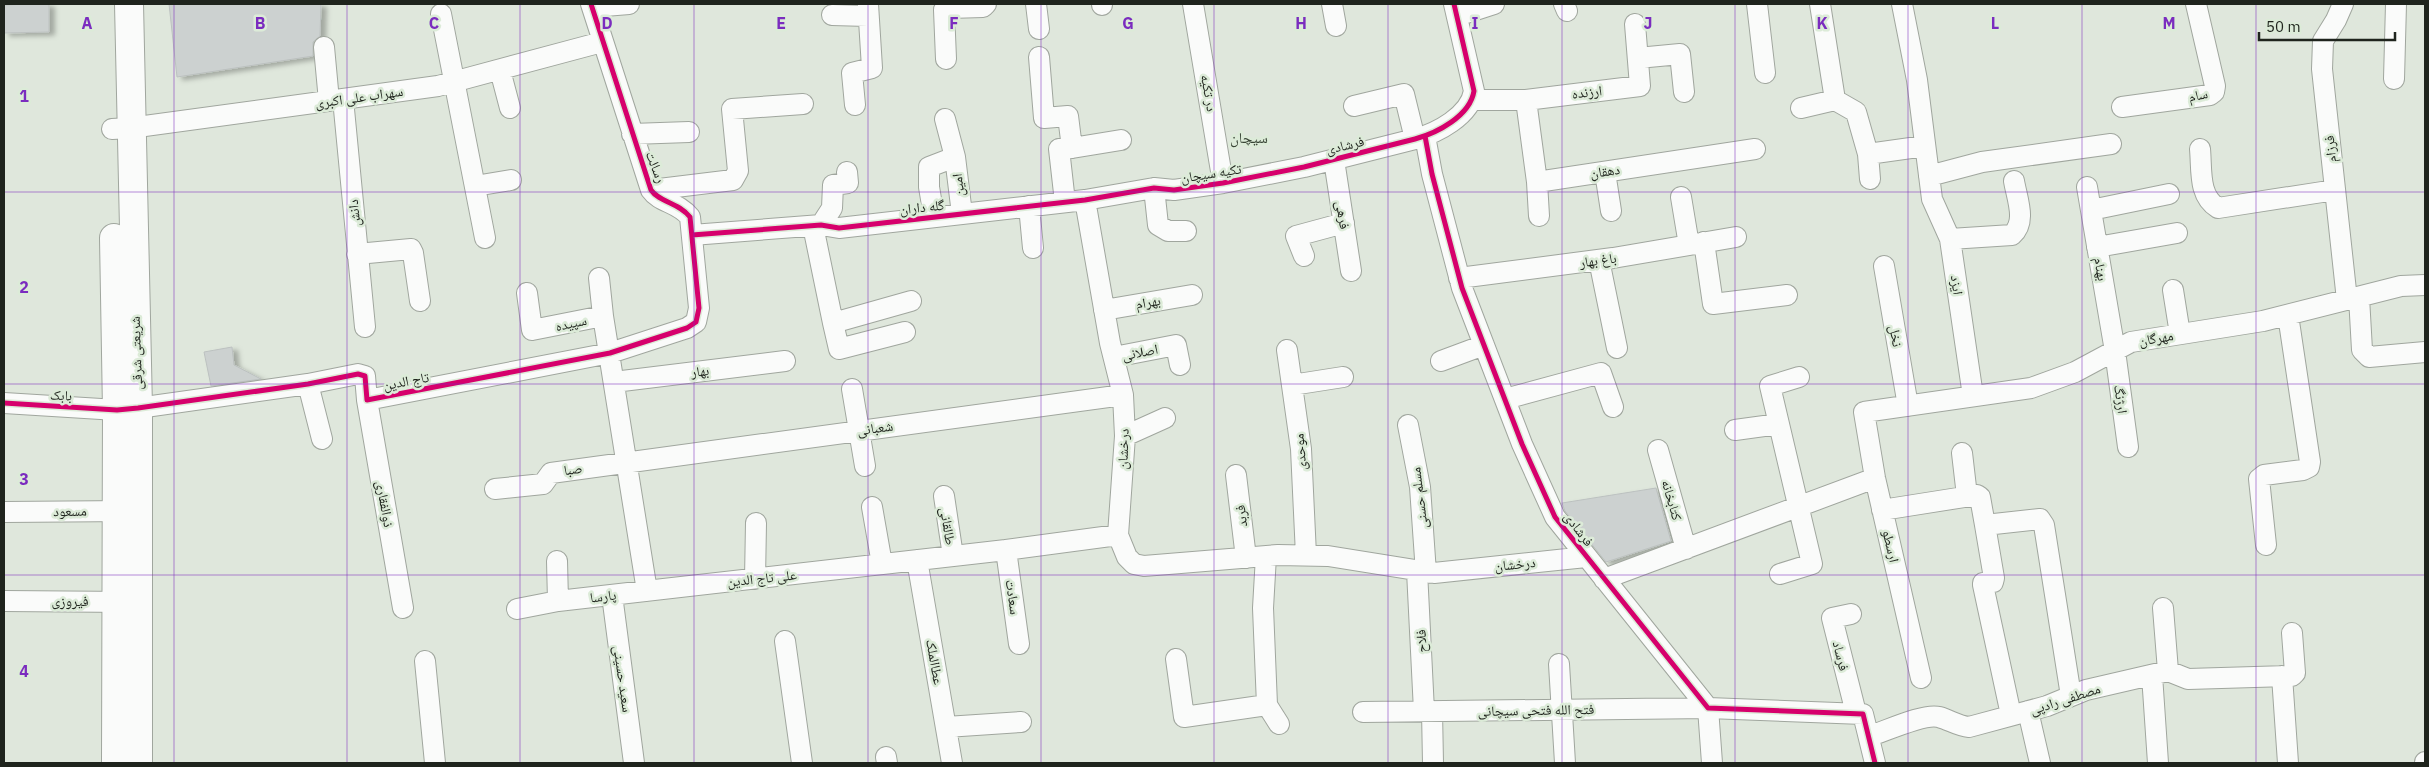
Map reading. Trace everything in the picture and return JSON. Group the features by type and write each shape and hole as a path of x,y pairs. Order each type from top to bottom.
{"main road":[{"name":"شریعتی شرقی","path":"111,4 121,128 127,409 127,602 138,763"},
{"name":"شریعتی شرقی","path":"121,128 129,4"},
{"name":"شریعتی شرقی","path":"116,763 127,602"}],"street":[{"path":"591,5 629,4"},
{"path":"946,59 944,10 949,8 984,7 986,4"},
{"path":"1036,4 1039,29"},
{"name":"در تکیه","path":"1192,4 1224,183"},
{"path":"1332,4 1336,26"},
{"path":"1472,100 1474,91 1455,10 1494,4"},
{"path":"1757,4 1765,74"},
{"path":"1820,4 1835,100"},
{"name":"ایزد","path":"1902,4 1918,80 1932,199 1950,239 1973,396"},
{"name":"سام","path":"2122,107 2214,92 2215,86 2196,4"},
{"name":"فرزام","path":"2343,4 2323,41 2322,69 2334,190 2362,350 2364,355 2369,357 2425,352"},
{"path":"2394,79 2396,4"},
{"name":"رسالت","path":"591,5 651,190 659,198 684,209 690,217 699,308 696,322 687,328 610,353"},
{"path":"832,15 868,10 872,68 852,73 855,105"},
{"path":"441,14 485,238"},
{"name":"ارزنده","path":"1472,100 1526,100 1640,86 1636,24"},
{"name":"سهراب علی اکبری","path":"121,128 438,86 602,42"},
{"name":"دانش","path":"324,46 336,100 358,254 364,327"},
{"path":"1638,58 1680,54 1684,92"},
{"path":"1039,57 1044,118 1068,116 1072,148"},
{"path":"500,70 510,108"},
{"path":"1354,106 1404,94 1420,138"},
{"name":"فرشادی","path":"1270,174 1420,138 1462,114 1472,100"},
{"path":"1526,100 1537,182 1539,216"},
{"path":"1801,108 1835,100 1856,112 1868,154 1870,179"},
{"path":"651,190 733,180 738,172 732,109 803,104"},
{"name":"امین","path":"945,119 955,157 962,214"},
{"path":"632,134 689,132"},
{"name":"فرشادی","path":"1420,138 1432,174 1459,278 1522,444 1556,517 1708,708"},
{"path":"1065,202 1059,149 1121,140"},
{"path":"1929,176 1982,162 2111,144"},
{"path":"1868,154 1925,146"},
{"path":"2200,148 2205,196 2210,203 2218,208 2334,190"},
{"name":"دهقان","path":"1537,182 1755,149"},
{"path":"934,217 929,187 929,167 955,157"},
{"name":"فرهی","path":"1334,160 1352,271"},
{"path":"847,172 848,183 833,185 832,208 817,226 833,324 839,349 905,332"},
{"path":"1605,172 1611,211"},
{"name":"تکیه سیچان","path":"1154,188 1174,190 1270,174"},
{"path":"475,186 512,180"},
{"path":"1950,239 2012,235 2018,230 2021,221 2014,181"},
{"name":"بهنام","path":"2087,187 2115,351"},
{"path":"1154,188 1158,225 1168,231 1186,231"},
{"name":"گله داران","path":"692,235 817,226 839,228 1085,200 1154,188"},
{"path":"2091,210 2169,194"},
{"path":"1681,197 1713,304 1786,295"},
{"name":"درخشان","path":"1085,200 1104,310 1122,394 1125,436 1118,535 1127,557 1134,564 1144,566 1266,556 1306,555 1328,556 1422,572 1586,557"},
{"path":"1029,206 1033,248"},
{"path":"1304,256 1296,236 1344,223"},
{"path":"2097,247 2177,233"},
{"name":"باغ بهار","path":"1459,278 1599,260 1736,237"},
{"path":"358,254 411,249 414,253 420,301"},
{"path":"1599,260 1617,348"},
{"name":"نخل","path":"1884,266 1908,406"},
{"path":"599,278 603,316"},
{"name":"مهرگان","path":"1864,412 2032,388 2075,372 2131,342 2263,321 2400,286 2425,285"},
{"path":"2173,290 2180,334"},
{"name":"سپیده","path":"527,293 532,330 603,316 610,353"},
{"name":"بهرام","path":"1104,310 1192,295"},
{"path":"833,324 911,301"},
{"path":"2266,545 2259,479 2264,476 2303,470 2309,467 2310,462 2288,315"},
{"name":"اصلانی","path":"1114,357 1176,345 1180,365"},
{"path":"1441,361 1484,345"},
{"name":"موحدی","path":"1287,350 1301,449 1306,555"},
{"name":"ارژنگ","path":"2115,351 2128,447"},
{"path":"610,353 647,591"},
{"name":"تاج الدین","path":"127,409 308,384 362,374 365,376 367,400 610,353"},
{"name":"بهار","path":"614,382 785,361"},
{"path":"1504,399 1601,372 1613,407"},
{"path":"1292,386 1343,377"},
{"path":"1780,574 1812,564 1770,386 1799,377"},
{"path":"308,384 322,439"},
{"path":"852,389 865,466"},
{"name":"شعبانی","path":"627,461 1122,394"},
{"name":"ذوالفقاری","path":"367,400 403,608"},
{"name":"بابک","path":"4,403 127,409"},
{"name":"ارسطو","path":"1864,412 1875,478 1921,678"},
{"path":"1125,436 1165,418"},
{"path":"1735,430 1779,424"},
{"name":"مسلم حسنی","path":"1408,425 1420,487 1422,572"},
{"name":"کتابخانه","path":"1658,450 1686,548"},
{"path":"1962,453 1967,496"},
{"name":"صبا","path":"495,490 543,484 551,473 627,461"},
{"name":"فربد","path":"1236,475 1246,558"},
{"path":"1604,579 1875,478"},
{"path":"1882,510 1967,496 1977,495 1980,497 1994,578 1993,582 1983,583 1983,585 2019,713 2040,763"},
{"name":"طالقانی","path":"944,496 953,556"},
{"path":"872,507 882,564"},
{"name":"مسعود","path":"4,512 126,511"},
{"path":"1985,525 2032,518 2040,518 2044,525 2071,696"},
{"path":"755,579 756,523"},
{"name":"علی تاج الدین","path":"647,591 1006,550 1118,535"},
{"name":"سعادت","path":"1006,550 1019,644"},
{"path":"1266,556 1263,608 1268,705 1279,724"},
{"name":"عطاالملک","path":"918,560 952,763"},
{"path":"557,561 558,601"},
{"name":"فلاح","path":"1422,572 1428,711 1433,763"},
{"name":"پارسا","path":"517,609 558,601 647,591"},
{"name":"سعید حسینی","path":"612,595 634,763"},
{"name":"فیروزی","path":"4,601 127,602"},
{"path":"2158,763 2163,608"},
{"name":"فرساد","path":"1851,614 1832,618 1856,713"},
{"path":"2288,763 2288,676 2292,633"},
{"path":"785,641 802,763"},
{"path":"1176,659 1184,717 1268,705"},
{"path":"425,661 435,763"},
{"path":"1559,664 1565,763"},
{"path":"2160,673 2188,679 2288,676"},
{"name":"مصطفی رادپی","path":"1870,736 1928,717 1938,717 1960,726 1969,727 2019,713 2086,690 2160,673"},
{"path":"1712,763 1708,708 1863,714 1870,736 1875,763"},
{"name":"فتح الله فتحی سیچانی","path":"1364,712 1708,708"},
{"path":"946,728 1021,722"}],"building":[{"path":"49,4 49,32 4,33 4,5"},
{"path":"169,4 321,4 320,36 313,42 313,56 177,77"},
{"path":"232,347 234,365 261,379 211,386 204,352"},
{"path":"1656,488 1671,541 1606,562 1565,511 1562,503"}],"cycle path":[{"path":"4,403 117,410 308,384 358,374 365,376 367,400 610,353 687,328 696,322 699,308 690,217 680,208 659,198 651,190 591,4"},
{"path":"692,235 821,225 839,228 1085,200 1154,188 1174,190 1223,183 1304,167 1415,139 1442,128 1459,116 1471,100 1474,91 1454,4"},
{"path":"1425,136 1432,174 1462,288 1522,444 1555,517 1708,708 1863,714 1875,763"}],"district":[{"name":"سیچان","path":"1249,137"}]}
